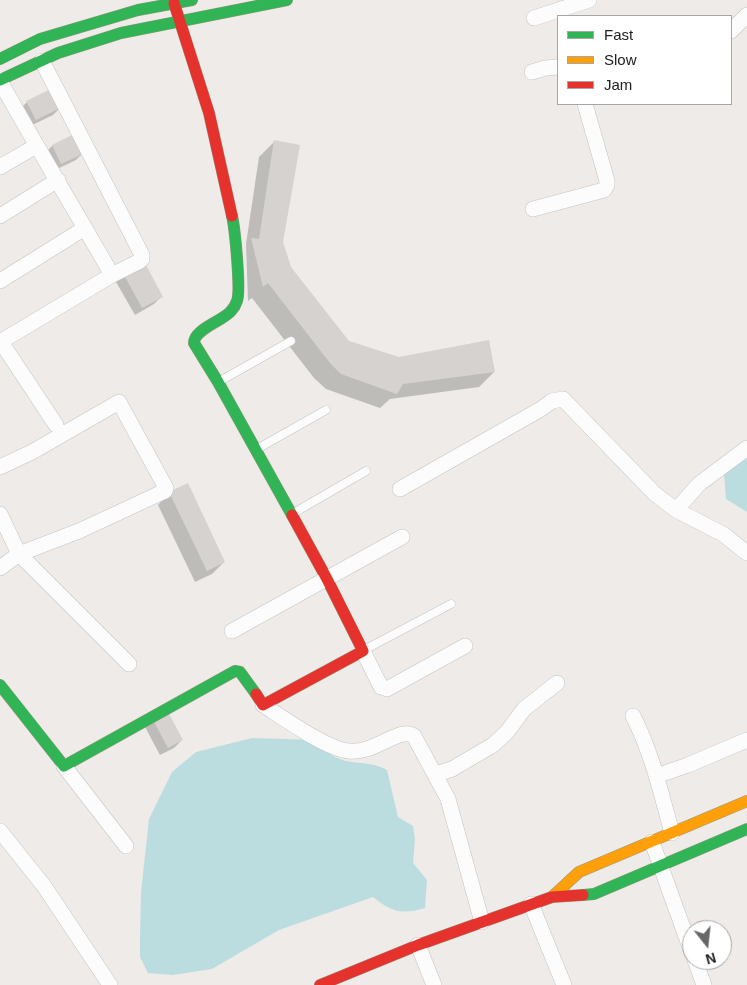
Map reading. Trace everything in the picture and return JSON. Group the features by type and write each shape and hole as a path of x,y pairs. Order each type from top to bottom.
{"street":[{"path":"0,58 40,39 138,5 192,0"},
{"path":"112,275 58,180 36,146 0,80 58,53 141,28 287,0"},
{"path":"534,18 590,0"},
{"path":"174,3 209,113 235,231 238,299 232,312 199,333 194,339 194,343 292,514 381,687 386,689 465,646"},
{"path":"138,5 141,28"},
{"path":"732,30 747,15"},
{"path":"42,61 142,255 140,261 112,275 0,342 56,425"},
{"path":"532,72 557,67"},
{"path":"534,209 604,190 607,185 585,105"},
{"path":"0,167 36,146"},
{"path":"0,216 58,180"},
{"path":"0,281 85,228"},
{"path":"400,489 542,409 552,401 563,399 655,494 676,510 723,534 747,553"},
{"path":"0,467 32,452 119,402 166,488 165,491 79,531 19,554 0,568"},
{"path":"676,510 699,484 747,448"},
{"path":"0,514 19,554 129,664"},
{"path":"232,631 402,537"},
{"path":"263,705 363,651"},
{"path":"64,766 235,671 240,672 263,705 315,738 346,751 359,752 404,734 410,734 414,736 448,799 482,922"},
{"path":"436,774 452,769 493,745 506,732 519,714 557,683"},
{"path":"0,685 126,846"},
{"path":"633,716 644,738 672,833"},
{"path":"656,776 747,740"},
{"path":"552,897 579,872 747,801"},
{"path":"326,984 418,945 531,904 552,897 594,894 747,829"},
{"path":"0,831 44,886 110,985"},
{"path":"652,842 682,925"},
{"path":"531,904 564,985"},
{"path":"418,945 434,985"},
{"path":"699,970 704,985"}],"lane":[{"path":"218,382 291,341"},
{"path":"255,450 326,410"},
{"path":"292,514 366,471"},
{"path":"363,651 451,604"}],"water":[{"path":"747,454 747,512 726,499 724,474"},
{"path":"252,738 319,740 329,753 336,757 387,770 398,817 413,826 415,840 413,863 427,880 425,908 403,912 397,911 373,897 279,930 212,969 173,975 148,973 140,957 140,936 141,892 149,819 172,772 196,752"}],"building":[{"path":"53,88 62,107 36,120 26,101"},
{"path":"76,133 85,153 61,164 52,145"},
{"path":"274,140 300,145 283,242 291,267 349,341 399,357 489,340 495,372 403,384 397,394 341,374 330,363 268,283 263,287 251,238 259,239"},
{"path":"144,261 163,297 142,308 123,273"},
{"path":"188,483 225,562 207,571 169,492"},
{"path":"167,710 183,740 168,748 152,718"}],"traffic: fast":[{"path":"0,59 40,39 138,10 192,0"},
{"path":"0,80 58,53 121,33 287,0"},
{"path":"232,216 238,273 237,301 227,315 199,333 194,343 218,382 292,515"},
{"path":"0,685 64,766 235,671 240,672 256,694"},
{"path":"583,895 594,894 747,829"}],"traffic: slow":[{"path":"552,897 579,872 747,801"}],"traffic: jam":[{"path":"174,3 209,113 232,216"},
{"path":"256,694 263,705 363,651 292,515"},
{"path":"320,985 418,945 552,897 583,895"}]}
